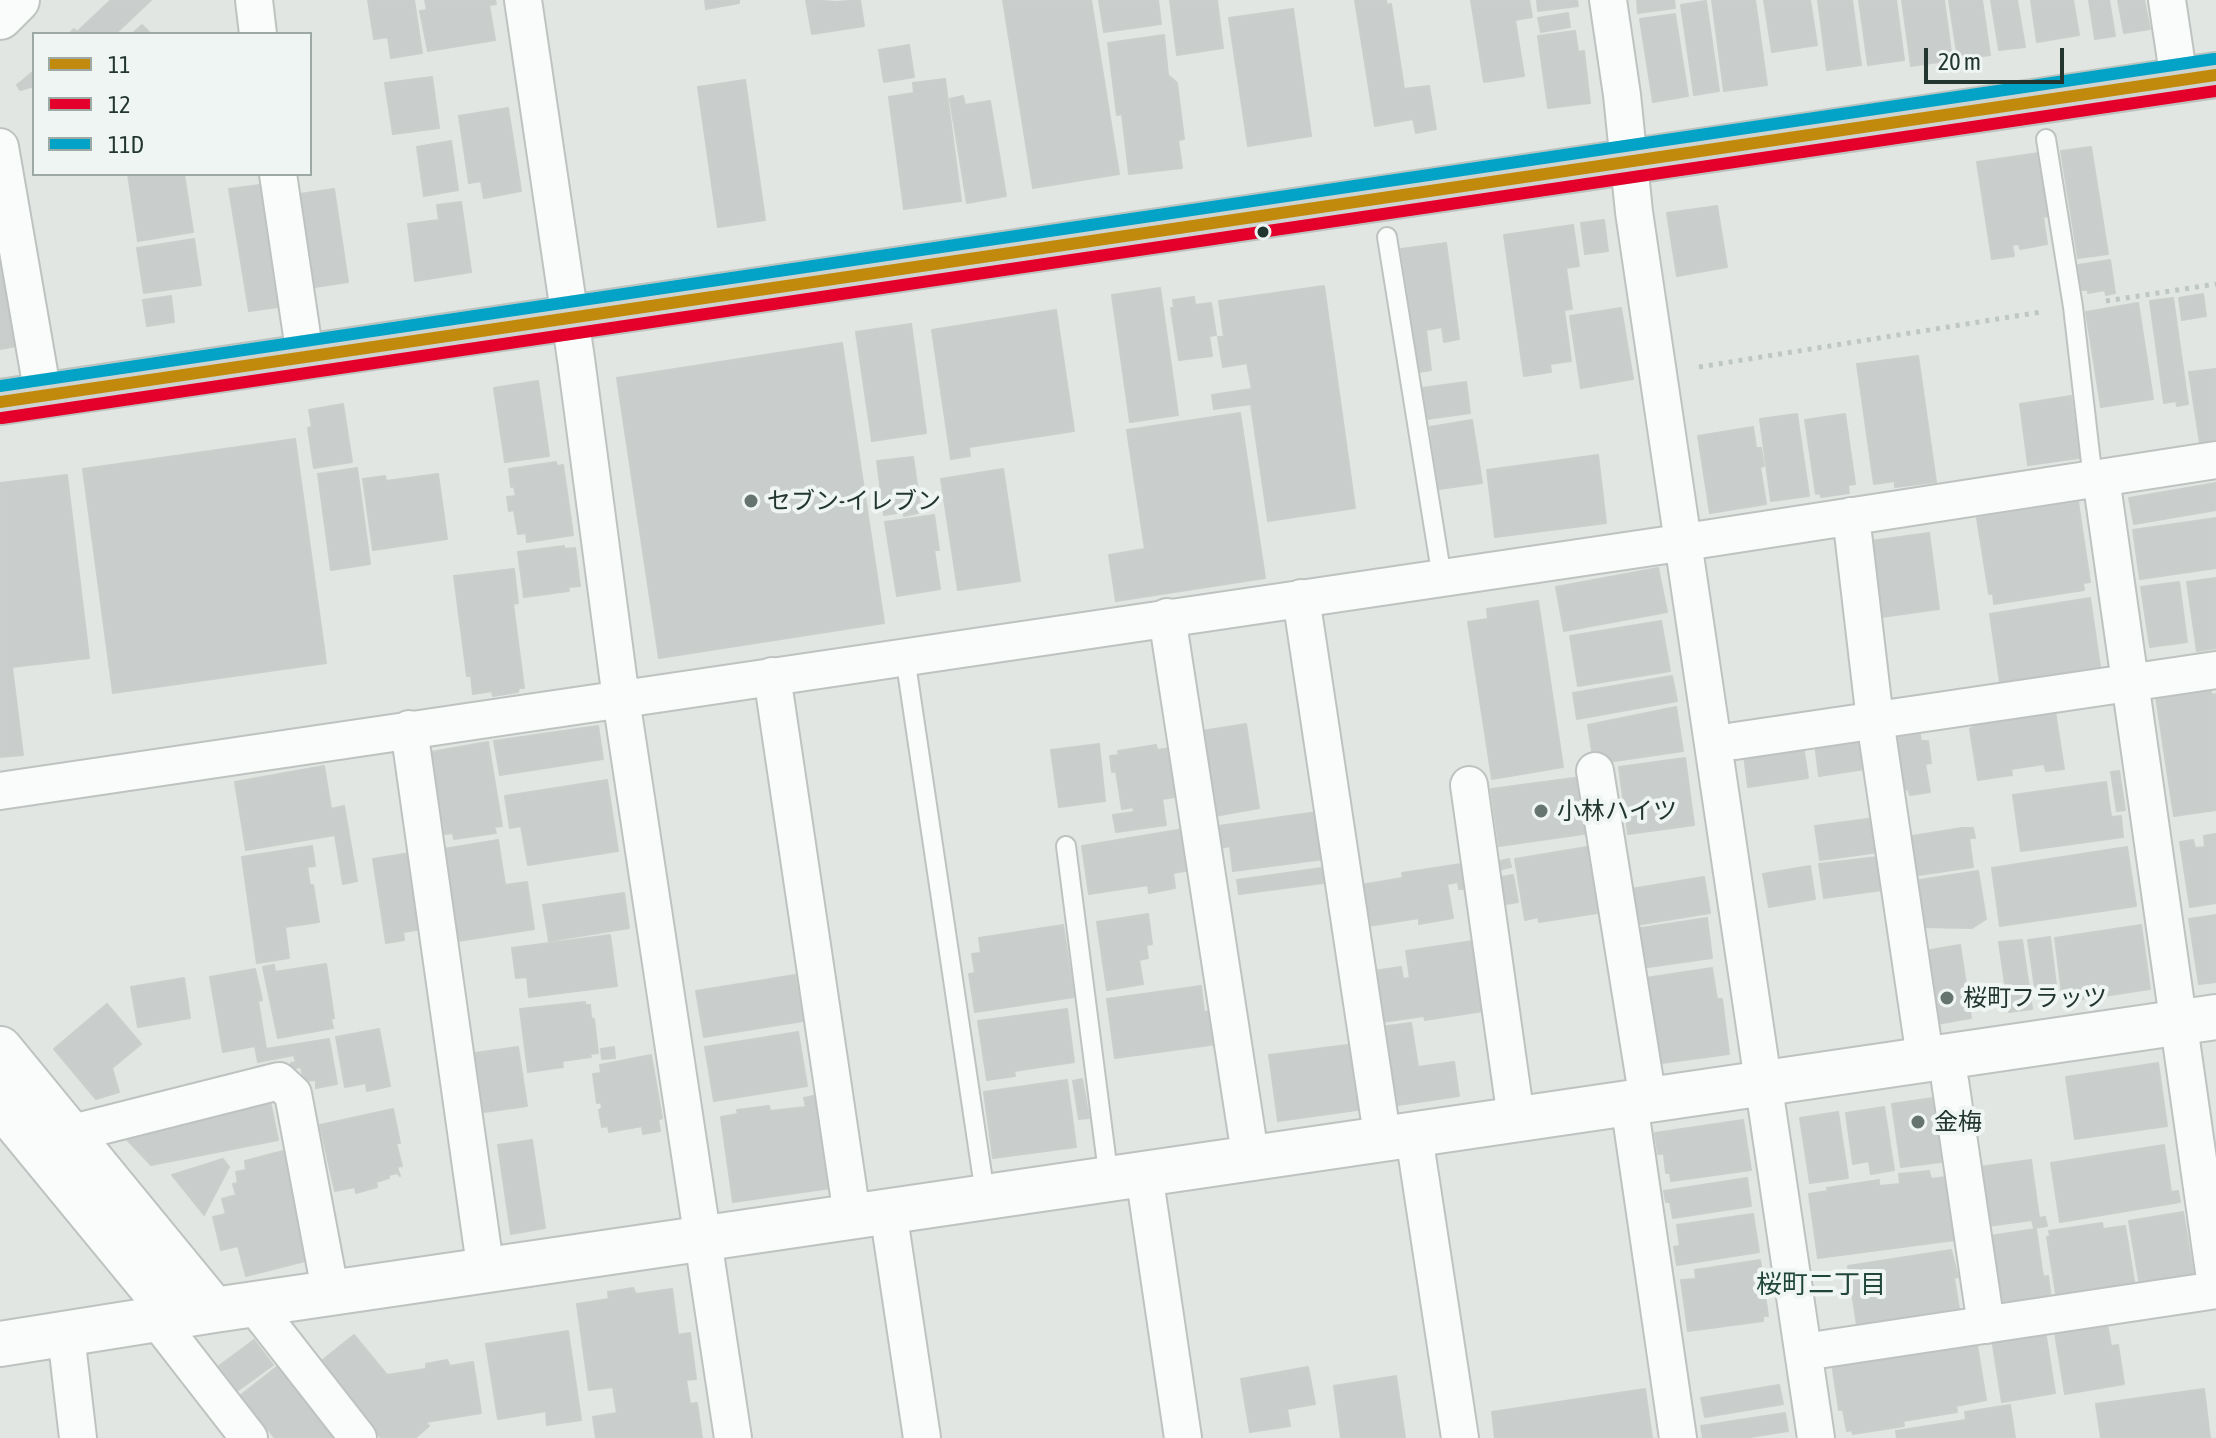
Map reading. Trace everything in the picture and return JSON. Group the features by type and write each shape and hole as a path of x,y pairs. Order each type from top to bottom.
{"main road":[{"path":"0,402 2198,77"}],"street":[{"path":"0,17 17,0"},
{"path":"254,0 258,32"},
{"path":"523,0 570,317 621,699 733,1438"},
{"path":"1608,0 1628,161 1816,1438"},
{"path":"2167,0 2198,77"},
{"path":"0,147 43,395"},
{"path":"278,176 305,356"},
{"path":"0,791 1684,542 2216,460"},
{"path":"1824,1349 2216,1288 2198,1019 2129,682 2097,479"},
{"path":"1851,516 1875,720 1922,1037"},
{"path":"1301,598 1396,1126 1460,1438"},
{"path":"1167,617 1247,1135"},
{"path":"1735,741 2216,670"},
{"path":"772,676 849,1195"},
{"path":"409,729 483,1251"},
{"path":"1595,771 1639,1102 1678,1438"},
{"path":"1469,785 1513,1097"},
{"path":"0,1344 1126,1177 1396,1126 1639,1102 2198,1019"},
{"path":"0,1049 69,1134 201,1313 249,1438"},
{"path":"69,1134 279,1081 293,1094 327,1274"},
{"path":"1950,1081 1986,1325"},
{"path":"0,1103 201,1313 358,1438"},
{"path":"1126,1177 1183,1438"},
{"path":"888,1211 922,1438"},
{"path":"66,1335 78,1438"}],"lane":[{"path":"2046,139 2097,479"},
{"path":"1387,237 1442,578"},
{"path":"905,657 982,1174"},
{"path":"1066,846 1126,1177"}],"path":[{"path":"1694,368 2216,284"}],"building":[{"path":"111,0 151,0 117,32 77,32"},
{"path":"368,0 414,0 422,53 391,58 388,37 374,39"},
{"path":"425,0 495,0 496,4 489,5 495,40 428,51 420,11 427,10"},
{"path":"705,0 739,0 739,3 706,9"},
{"path":"806,0 860,0 864,26 812,34"},
{"path":"1003,0 1091,0 1119,174 1033,188"},
{"path":"1099,0 1158,0 1161,24 1104,32"},
{"path":"1170,0 1217,0 1223,48 1177,55"},
{"path":"1355,0 1386,0 1387,5 1391,4 1404,89 1429,86 1436,129 1416,133 1413,119 1375,126"},
{"path":"1471,0 1529,0 1532,17 1515,20 1524,76 1484,82"},
{"path":"1537,0 1577,0 1578,6 1538,11"},
{"path":"1637,0 1674,0 1675,8 1638,13"},
{"path":"1712,0 1755,0 1767,85 1724,91"},
{"path":"1764,0 1810,0 1817,45 1772,52"},
{"path":"1818,0 1852,0 1861,65 1827,70"},
{"path":"1859,0 1896,0 1904,60 1868,65"},
{"path":"1902,0 1944,0 1952,60 1911,66"},
{"path":"1949,0 1982,0 1990,55 1958,59"},
{"path":"1991,0 2017,0 2025,47 1999,50"},
{"path":"2031,0 2073,0 2079,35 2037,42"},
{"path":"2089,0 2109,0 2115,36 2095,39"},
{"path":"2118,0 2144,0 2150,29 2124,33"},
{"path":"1706,1 1719,91 1694,95 1681,5"},
{"path":"1293,9 1311,136 1248,146 1229,18"},
{"path":"1568,13 1570,27 1541,32 1538,18"},
{"path":"1675,14 1688,96 1653,102 1640,19"},
{"path":"142,25 149,32 134,32"},
{"path":"1575,31 1578,52 1584,51 1590,103 1548,108 1538,36"},
{"path":"1164,35 1168,75 1177,83 1184,139 1178,140 1182,168 1129,174 1122,114 1117,115 1108,43"},
{"path":"909,45 914,77 884,82 879,50"},
{"path":"32,73 32,87 20,90 17,85"},
{"path":"432,77 439,128 393,134 385,83"},
{"path":"945,79 961,201 904,209 889,97 914,93 913,83"},
{"path":"745,80 765,220 718,227 698,87"},
{"path":"963,96 965,105 990,101 1006,196 967,203 950,99"},
{"path":"508,108 521,191 484,198 481,181 469,183 459,116"},
{"path":"451,141 458,190 424,196 417,147"},
{"path":"2091,147 2108,254 2078,258 2061,151"},
{"path":"2039,153 2048,216 2043,217 2047,244 2020,249 2019,244 2012,245 2014,256 1992,259 1977,162"},
{"path":"128,176 184,176 193,232 138,241"},
{"path":"260,185 278,307 249,311 229,189"},
{"path":"334,189 348,282 315,287 300,194"},
{"path":"461,202 471,272 415,281 408,224 439,220 437,205"},
{"path":"1717,206 1727,267 1677,276 1667,213"},
{"path":"1604,220 1608,251 1585,254 1581,223"},
{"path":"1573,225 1579,266 1566,268 1572,309 1564,310 1571,361 1550,364 1551,372 1524,376 1504,235"},
{"path":"194,239 201,285 144,293 137,248"},
{"path":"0,241 17,346 0,349"},
{"path":"1446,243 1459,339 1444,342 1442,327 1426,330 1431,370 1419,372 1401,249"},
{"path":"2110,260 2115,293 2106,295 2105,290 2088,293 2088,290 2082,290 2078,265"},
{"path":"1324,286 1355,508 1268,521 1251,404 1214,409 1212,395 1252,389 1247,363 1223,367 1218,337 1224,337 1219,301"},
{"path":"1160,288 1178,415 1130,422 1112,295"},
{"path":"2203,294 2206,316 2182,320 2179,298"},
{"path":"171,296 174,322 147,326 143,300"},
{"path":"1194,297 1195,305 1211,303 1216,335 1209,336 1212,356 1179,360 1171,308 1174,308 1173,300"},
{"path":"2173,298 2188,404 2177,406 2176,401 2164,403 2150,301"},
{"path":"2138,303 2153,399 2101,407 2086,312"},
{"path":"1621,308 1633,379 1581,388 1570,316"},
{"path":"1056,310 1074,431 969,447 970,456 951,459 932,330"},
{"path":"911,324 926,433 872,441 856,332"},
{"name":"セブン-イレブン","path":"842,343 884,623 659,658 617,378"},
{"path":"1918,356 1936,482 1895,487 1895,481 1874,484 1857,364"},
{"path":"2216,369 2216,441 2200,443 2189,372"},
{"path":"538,381 549,456 505,462 494,388"},
{"path":"1466,382 1470,413 1427,419 1422,388"},
{"path":"2071,396 2079,458 2028,465 2020,404"},
{"path":"343,404 352,462 314,468 308,428 312,427 309,410"},
{"path":"1240,413 1265,578 1116,601 1109,555 1145,549 1127,430"},
{"path":"1797,414 1809,496 1771,501 1760,419"},
{"path":"1845,414 1855,484 1848,485 1849,493 1821,497 1820,493 1816,494 1805,420"},
{"path":"1472,420 1482,483 1439,489 1430,427"},
{"path":"1753,427 1756,448 1761,448 1764,466 1760,467 1766,504 1710,513 1698,436"},
{"path":"295,439 326,663 113,693 83,469"},
{"path":"1598,455 1606,523 1495,537 1487,470"},
{"path":"913,457 920,506 917,507 918,513 904,516 903,506 896,507 897,513 884,515 877,461"},
{"path":"556,462 557,466 563,465 573,535 527,542 526,533 518,534 514,510 509,511 507,497 516,496 514,486 511,487 509,469"},
{"path":"357,468 370,564 331,570 318,474"},
{"path":"1003,469 1020,581 958,590 941,479"},
{"path":"438,474 447,539 373,550 363,479 385,476 386,481"},
{"path":"67,475 89,658 12,667 23,755 0,757 0,483"},
{"path":"2216,483 2216,510 2134,524 2129,498"},
{"path":"2078,502 2090,582 2083,583 2084,590 1994,604 1993,593 1989,594 1977,518"},
{"path":"934,515 939,550 934,550 940,589 897,596 885,522"},
{"path":"2216,518 2216,568 2140,579 2133,530"},
{"path":"1929,533 1939,609 1881,617 1870,541"},
{"path":"564,546 564,549 575,548 580,586 568,587 569,591 524,597 518,552"},
{"path":"1658,568 1667,612 1564,631 1556,587"},
{"path":"514,569 518,603 513,604 524,688 493,696 492,691 473,694 471,676 467,676 454,576"},
{"path":"2216,578 2216,648 2197,651 2187,582"},
{"path":"2179,582 2187,642 2150,647 2141,587"},
{"path":"2090,598 2101,673 2001,689 1990,614"},
{"path":"1538,601 1563,767 1492,779 1468,622 1488,619 1487,609"},
{"path":"1661,621 1670,671 1578,686 1570,636"},
{"path":"1672,676 1677,701 1577,719 1573,693"},
{"path":"2210,689 2212,695 2216,694 2216,810 2174,816 2156,697"},
{"path":"1676,707 1683,751 1594,764 1588,725"},
{"path":"2055,711 2064,769 2046,771 2044,764 2011,769 2012,775 1978,780 1970,729 1979,722"},
{"path":"1246,724 1259,808 1215,816 1202,731"},
{"path":"1918,725 1921,741 1928,741 1931,763 1925,764 1930,792 1910,795 1908,789 1897,792 1888,730"},
{"path":"598,726 603,759 500,775 494,741"},
{"path":"1861,737 1865,769 1819,776 1815,744"},
{"path":"488,742 502,826 494,827 496,833 454,839 453,833 445,834 431,752"},
{"path":"1099,744 1105,801 1059,807 1051,750"},
{"path":"1156,745 1157,750 1171,748 1177,791 1174,792 1175,797 1162,799 1166,825 1116,832 1113,815 1134,812 1133,807 1122,809 1116,771 1112,772 1110,756 1119,755 1118,751"},
{"path":"1803,745 1808,778 1748,787 1744,755"},
{"path":"1685,758 1694,825 1628,834 1619,767"},
{"path":"324,766 331,809 344,806 357,881 343,884 335,835 246,850 235,782"},
{"path":"2119,771 2125,810 2117,811 2111,772"},
{"name":"小林ハイツ","path":"1582,777 1590,833 1499,846 1491,789"},
{"path":"607,780 618,851 528,865 521,826 510,828 505,796"},
{"path":"2106,782 2111,817 2121,816 2123,837 2021,851 2013,795"},
{"path":"1317,812 1324,859 1233,871 1230,846 1221,848 1219,826"},
{"path":"1875,818 1879,852 1820,860 1815,826"},
{"path":"1973,828 1975,838 1969,838 1973,867 1912,876 1906,837"},
{"path":"1184,829 1190,870 1173,873 1175,888 1149,893 1148,885 1089,894 1082,846"},
{"path":"2216,834 2216,903 2190,907 2180,842 2193,840 2195,848 2205,847 2204,836"},
{"path":"498,840 505,885 527,882 534,929 458,941 444,849"},
{"path":"312,846 315,866 307,867 319,922 285,927 289,958 257,963 242,857"},
{"path":"1593,846 1604,912 1539,922 1538,917 1525,920 1515,859"},
{"path":"2127,847 2136,906 2000,926 1992,868"},
{"path":"410,853 422,929 403,932 404,940 386,943 373,859"},
{"path":"1878,857 1882,890 1824,898 1819,864"},
{"path":"1509,859 1511,867 1497,870 1496,862"},
{"path":"1461,864 1465,889 1459,889 1458,882 1447,884 1453,918 1419,924 1419,918 1368,926 1361,885 1403,878 1402,873"},
{"path":"1810,866 1815,899 1769,907 1763,874"},
{"path":"1329,867 1331,882 1239,894 1237,880"},
{"path":"1978,871 1986,919 1972,928 1920,927 1913,881"},
{"path":"1513,875 1518,902 1506,904 1502,877"},
{"path":"1704,877 1710,913 1636,925 1631,889"},
{"path":"624,893 629,928 549,941 543,905"},
{"path":"1148,914 1152,944 1146,945 1148,958 1139,960 1143,984 1107,990 1097,922"},
{"path":"2216,915 2216,982 2199,984 2189,919"},
{"path":"1707,918 1712,958 1641,968 1635,929"},
{"path":"1063,925 1074,997 975,1012 969,974 975,973 972,954 981,953 979,938"},
{"path":"2141,925 2150,989 2063,1002 2055,938"},
{"path":"610,935 617,986 529,997 527,977 516,978 512,948"},
{"path":"2050,937 2056,985 2035,988 2028,940"},
{"path":"2022,940 2032,1009 2009,1012 1999,942"},
{"path":"1473,941 1483,1011 1425,1020 1424,1016 1382,1022 1374,971 1401,967 1403,979 1410,978 1406,951"},
{"name":"桜町フラッツ","path":"1960,945 1971,1018 1931,1025 1925,951"},
{"path":"326,964 333,1028 278,1038 263,967 274,965 275,972"},
{"path":"1712,968 1717,999 1722,999 1729,1054 1654,1064 1639,979"},
{"path":"255,969 262,1000 258,1001 266,1049 329,1039 337,1084 316,1088 316,1080 304,1081 301,1067 291,1069 291,1063 296,1062 294,1055 258,1062 255,1046 223,1052 210,977"},
{"path":"795,975 803,1021 704,1037 696,991"},
{"path":"184,978 190,1018 138,1027 131,987"},
{"path":"1201,986 1204,1012 1213,1011 1217,1044 1115,1058 1107,999"},
{"path":"585,1002 585,1005 590,1005 591,1018 594,1019 598,1053 562,1061 563,1067 528,1072 520,1009"},
{"path":"107,1004 141,1044 112,1068 119,1092 96,1099 54,1049"},
{"path":"1067,1009 1074,1062 1014,1071 1015,1076 987,1080 978,1021"},
{"path":"1411,1023 1418,1067 1454,1062 1459,1096 1391,1106 1380,1027"},
{"path":"379,1029 390,1086 367,1091 366,1083 345,1087 336,1037"},
{"path":"798,1032 807,1086 714,1101 705,1047"},
{"path":"1355,1044 1364,1109 1278,1121 1269,1055"},
{"path":"518,1047 527,1106 484,1112 475,1053"},
{"path":"614,1047 615,1058 602,1059 601,1049"},
{"path":"651,1055 662,1118 658,1120 660,1131 643,1134 642,1126 609,1132 608,1126 602,1127 601,1102 597,1103 593,1074 601,1073 600,1065"},
{"path":"2158,1063 2167,1126 2075,1139 2066,1077"},
{"path":"1082,1079 1089,1118 1079,1119 1073,1081"},
{"path":"1067,1080 1076,1147 993,1158 984,1092"},
{"path":"818,1095 831,1188 733,1202 721,1117 738,1114 737,1110 769,1106 770,1111 806,1107 804,1098"},
{"path":"1933,1098 1941,1162 1901,1167 1892,1104"},
{"path":"270,1101 278,1140 151,1165 119,1131"},
{"path":"1884,1107 1894,1170 1871,1174 1869,1161 1853,1164 1846,1113"},
{"path":"393,1109 400,1143 396,1143 402,1166 397,1167 400,1176 397,1173 389,1175 389,1178 376,1182 377,1187 356,1193 355,1187 335,1191 320,1125"},
{"path":"1838,1112 1848,1178 1810,1183 1800,1118"},
{"path":"1743,1120 1751,1170 1671,1181 1670,1173 1666,1173 1664,1154 1658,1154 1655,1133"},
{"path":"532,1140 545,1228 511,1234 498,1145"},
{"path":"2164,1145 2171,1192 2178,1191 2180,1202 2060,1222 2051,1163"},
{"path":"283,1151 309,1260 246,1276 238,1246 221,1250 213,1217 226,1214 222,1199 236,1195 233,1184 238,1183 236,1172 246,1170 245,1161"},
{"path":"223,1159 229,1167 204,1215 172,1175"},
{"path":"2031,1160 2039,1218 2045,1217 2047,1226 2034,1228 2032,1220 1988,1226 1979,1167"},
{"path":"1929,1171 1931,1179 1947,1177 1955,1240 1818,1258 1809,1194 1879,1180 1879,1186 1900,1184 1899,1174"},
{"path":"1747,1178 1751,1206 1673,1218 1670,1202 1666,1202 1664,1191"},
{"path":"2183,1212 2194,1277 2140,1286 2129,1221"},
{"path":"1753,1214 1759,1252 1677,1265 1674,1247 1680,1246 1677,1225"},
{"path":"2102,1223 2103,1229 2125,1226 2135,1287 2057,1300 2047,1237 2050,1236 2049,1231"},
{"path":"2036,1229 2043,1277 2048,1276 2051,1299 2000,1307 1990,1236"},
{"path":"1951,1250 1958,1277 1954,1278 1959,1309 1857,1325 1848,1266"},
{"path":"1760,1260 1768,1316 1763,1316 1763,1321 1688,1331 1681,1280 1696,1279 1695,1270"},
{"path":"633,1288 636,1294 672,1289 678,1335 690,1333 696,1379 686,1380 690,1404 697,1403 702,1438 596,1438 593,1417 617,1413 613,1387 589,1390 577,1304 609,1299 608,1292"},
{"path":"2106,1318 2111,1346 2118,1345 2124,1384 2065,1394 2054,1327"},
{"path":"568,1331 581,1420 547,1425 546,1411 498,1419 486,1344"},
{"path":"2045,1331 2055,1393 2002,1402 1992,1339"},
{"path":"354,1335 387,1375 426,1369 426,1364 447,1360 450,1366 473,1362 481,1413 426,1422 429,1426 415,1438 381,1438 319,1363"},
{"path":"254,1340 273,1365 237,1391 219,1366"},
{"path":"1977,1345 1986,1400 1956,1406 1957,1412 1903,1421 1904,1426 1853,1434 1852,1430 1847,1431 1843,1410 1839,1410 1832,1363 1861,1358 1862,1363"},
{"path":"278,1366 334,1438 275,1438 241,1395"},
{"path":"1308,1367 1315,1404 1287,1409 1290,1426 1250,1432 1241,1379"},
{"path":"1396,1376 1405,1438 1341,1438 1334,1386"},
{"path":"1779,1385 1783,1404 1705,1417 1701,1398"},
{"path":"1645,1389 1652,1438 1495,1438 1492,1412"},
{"path":"2204,1389 2210,1438 2101,1438 2096,1404"},
{"path":"2010,1405 2015,1438 1897,1438 1896,1431 1966,1420 1965,1412"},
{"path":"1785,1413 1788,1431 1744,1438 1703,1438 1701,1426"}],"transit line":[{"name":"11D","path":"0,386 2214,59"},
{"name":"11","path":"0,402 2216,75"},
{"name":"12","path":"2,418 2216,91"}],"place":[{"name":"セブン-イレブン","path":"751,501"},
{"name":"小林ハイツ","path":"1541,811"},
{"name":"桜町フラッツ","path":"1947,998"},
{"name":"金梅","path":"1918,1122"}],"district":[{"name":"桜町二丁目","path":"1821,1285"}]}
